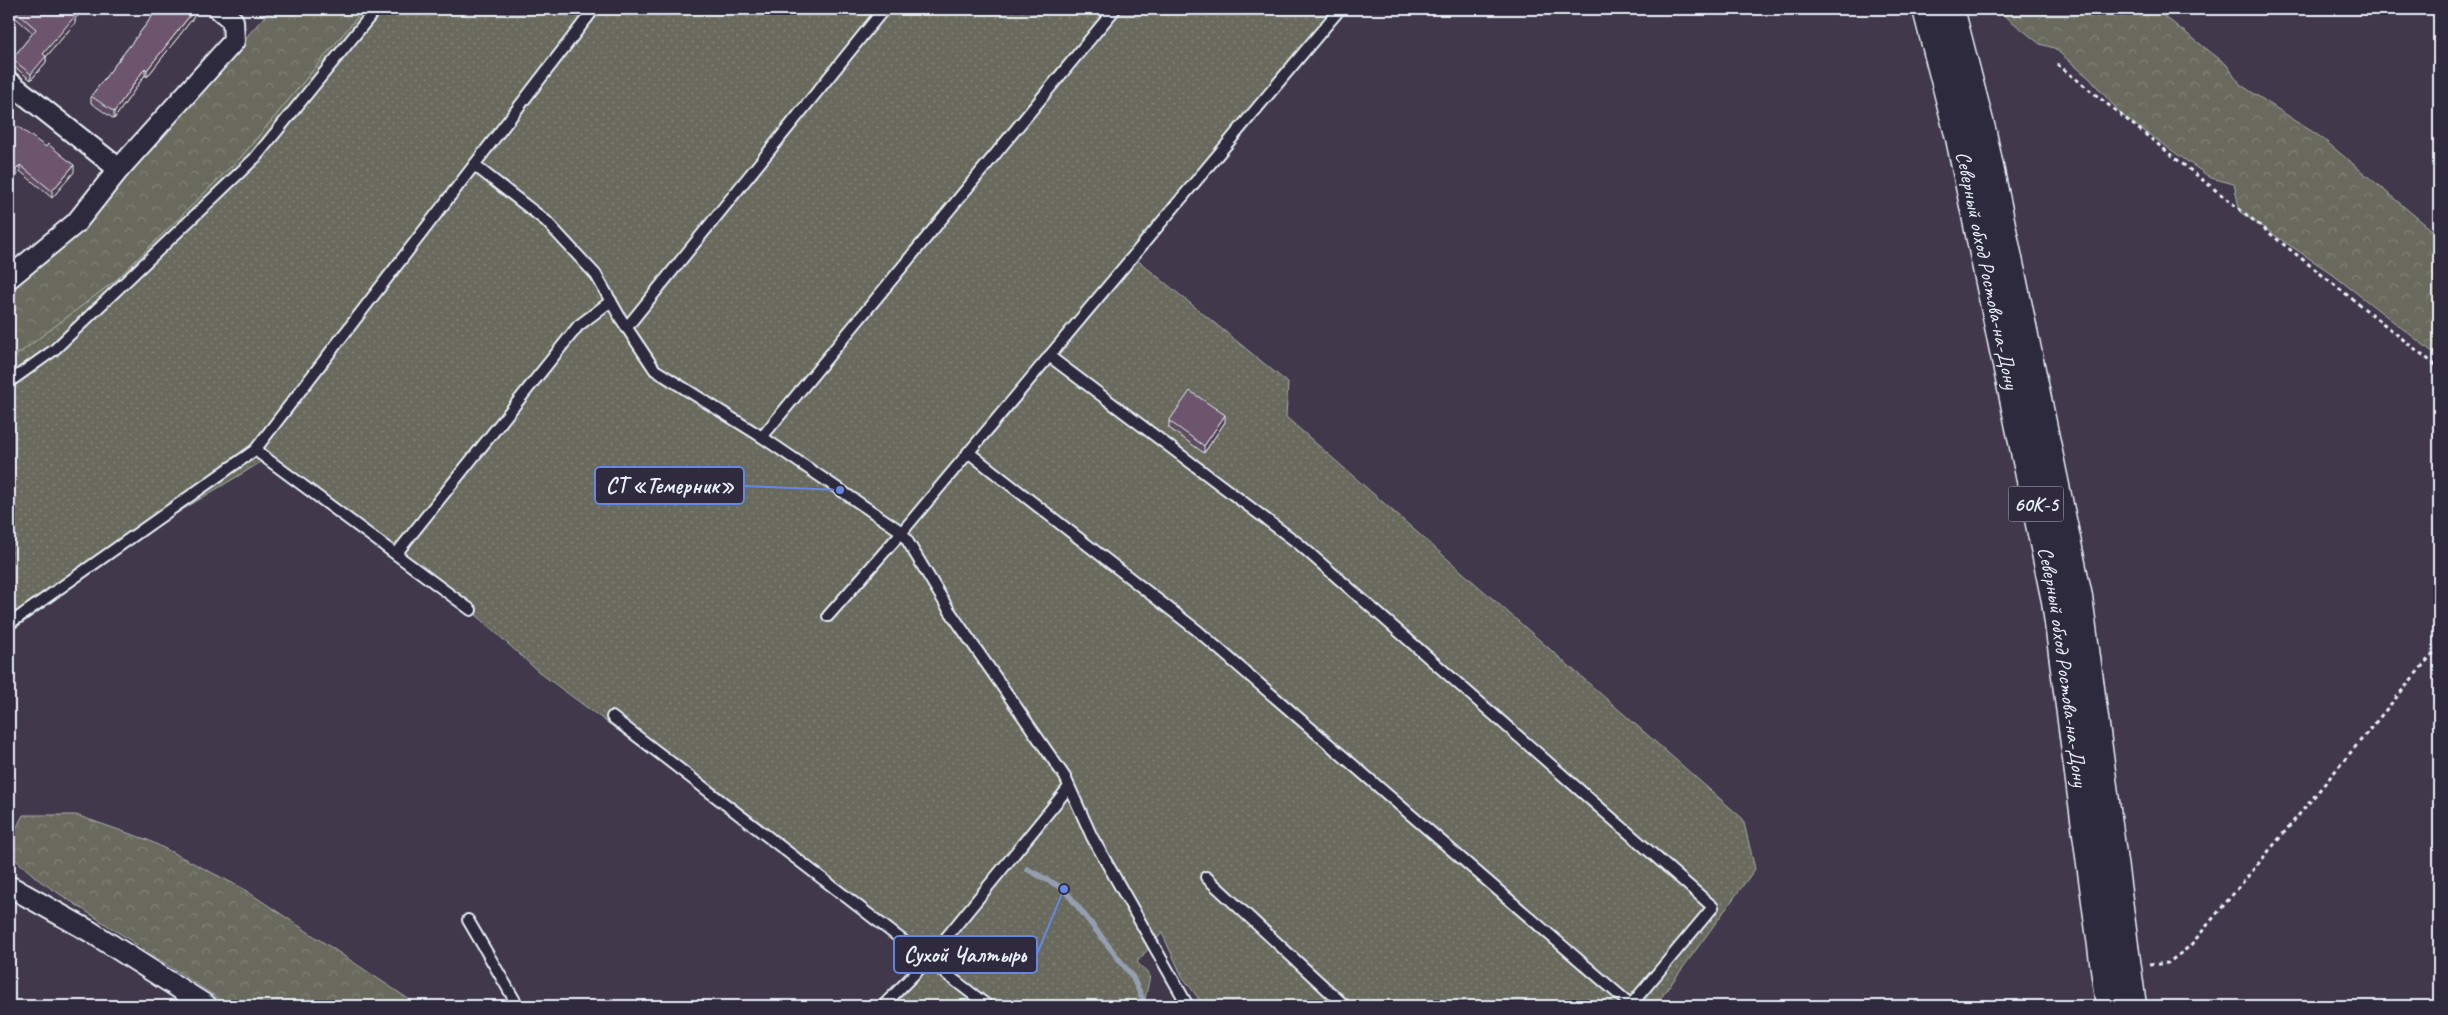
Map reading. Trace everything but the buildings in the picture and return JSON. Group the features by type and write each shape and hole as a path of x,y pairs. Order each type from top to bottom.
{"highway":[{"name":"Северный обход Ростова-на-Дону","path":"1927,9 1960,138 2056,601 2110,1006"},
{"name":"Северный обход Ростова-на-Дону","path":"1950,9 1982,133 2078,597 2132,1006"}],"street":[{"path":"9,278 76,223 119,169 234,41 233,21 219,9"},
{"path":"9,82 119,169"},
{"path":"9,886 91,932 207,1006"}],"lane":[{"path":"9,382 54,350 255,158 376,9"},
{"path":"9,624 255,450 594,9"},
{"path":"627,328 884,9"},
{"path":"762,438 1115,9"},
{"path":"828,616 902,532 1340,9"},
{"path":"474,165 546,221 596,275 627,328 655,370 762,438 902,532 949,610 1065,777 1092,837 1188,1006"},
{"path":"396,554 578,326 611,301"},
{"path":"968,452 1198,631 1631,1006 1714,907 1299,544 1049,356"},
{"path":"255,450 471,610"},
{"path":"612,717 988,1006"},
{"path":"883,1006 928,960 1069,787"},
{"path":"1206,877 1345,1006"},
{"path":"468,920 518,1006"}],"path":[{"path":"2057,64 2439,368"},
{"path":"2127,968 2168,963 2190,946 2439,646"}],"green space":[{"path":"271,9 364,9 242,156 116,280 9,361 9,292 82,229 131,168"},
{"path":"364,9 1348,9 1136,259 1288,383 1286,417 1743,819 1755,869 1655,1006 1204,1006 1182,976 1162,933 1137,962 1150,976 1145,999 1146,1006 892,1006 915,949 540,673 462,602 387,555 271,456 159,524 9,633 9,361 116,280 242,156"},
{"path":"1994,9 2155,9 2226,64 2241,85 2322,138 2439,236 2439,357 2328,271 2240,212 2234,184 2211,178 2123,116 2089,78 2054,48 2040,44"},
{"path":"23,815 76,815 148,840 242,888 419,1006 230,1006 40,881 9,854 9,842"}],"waterway":[{"path":"1027,869 1064,889 1132,976 1146,1006"}],"place":[{"name":"СТ «Темерник»","path":"840,490"},
{"name":"Сухой Чалтырь","path":"1064,889"}]}
